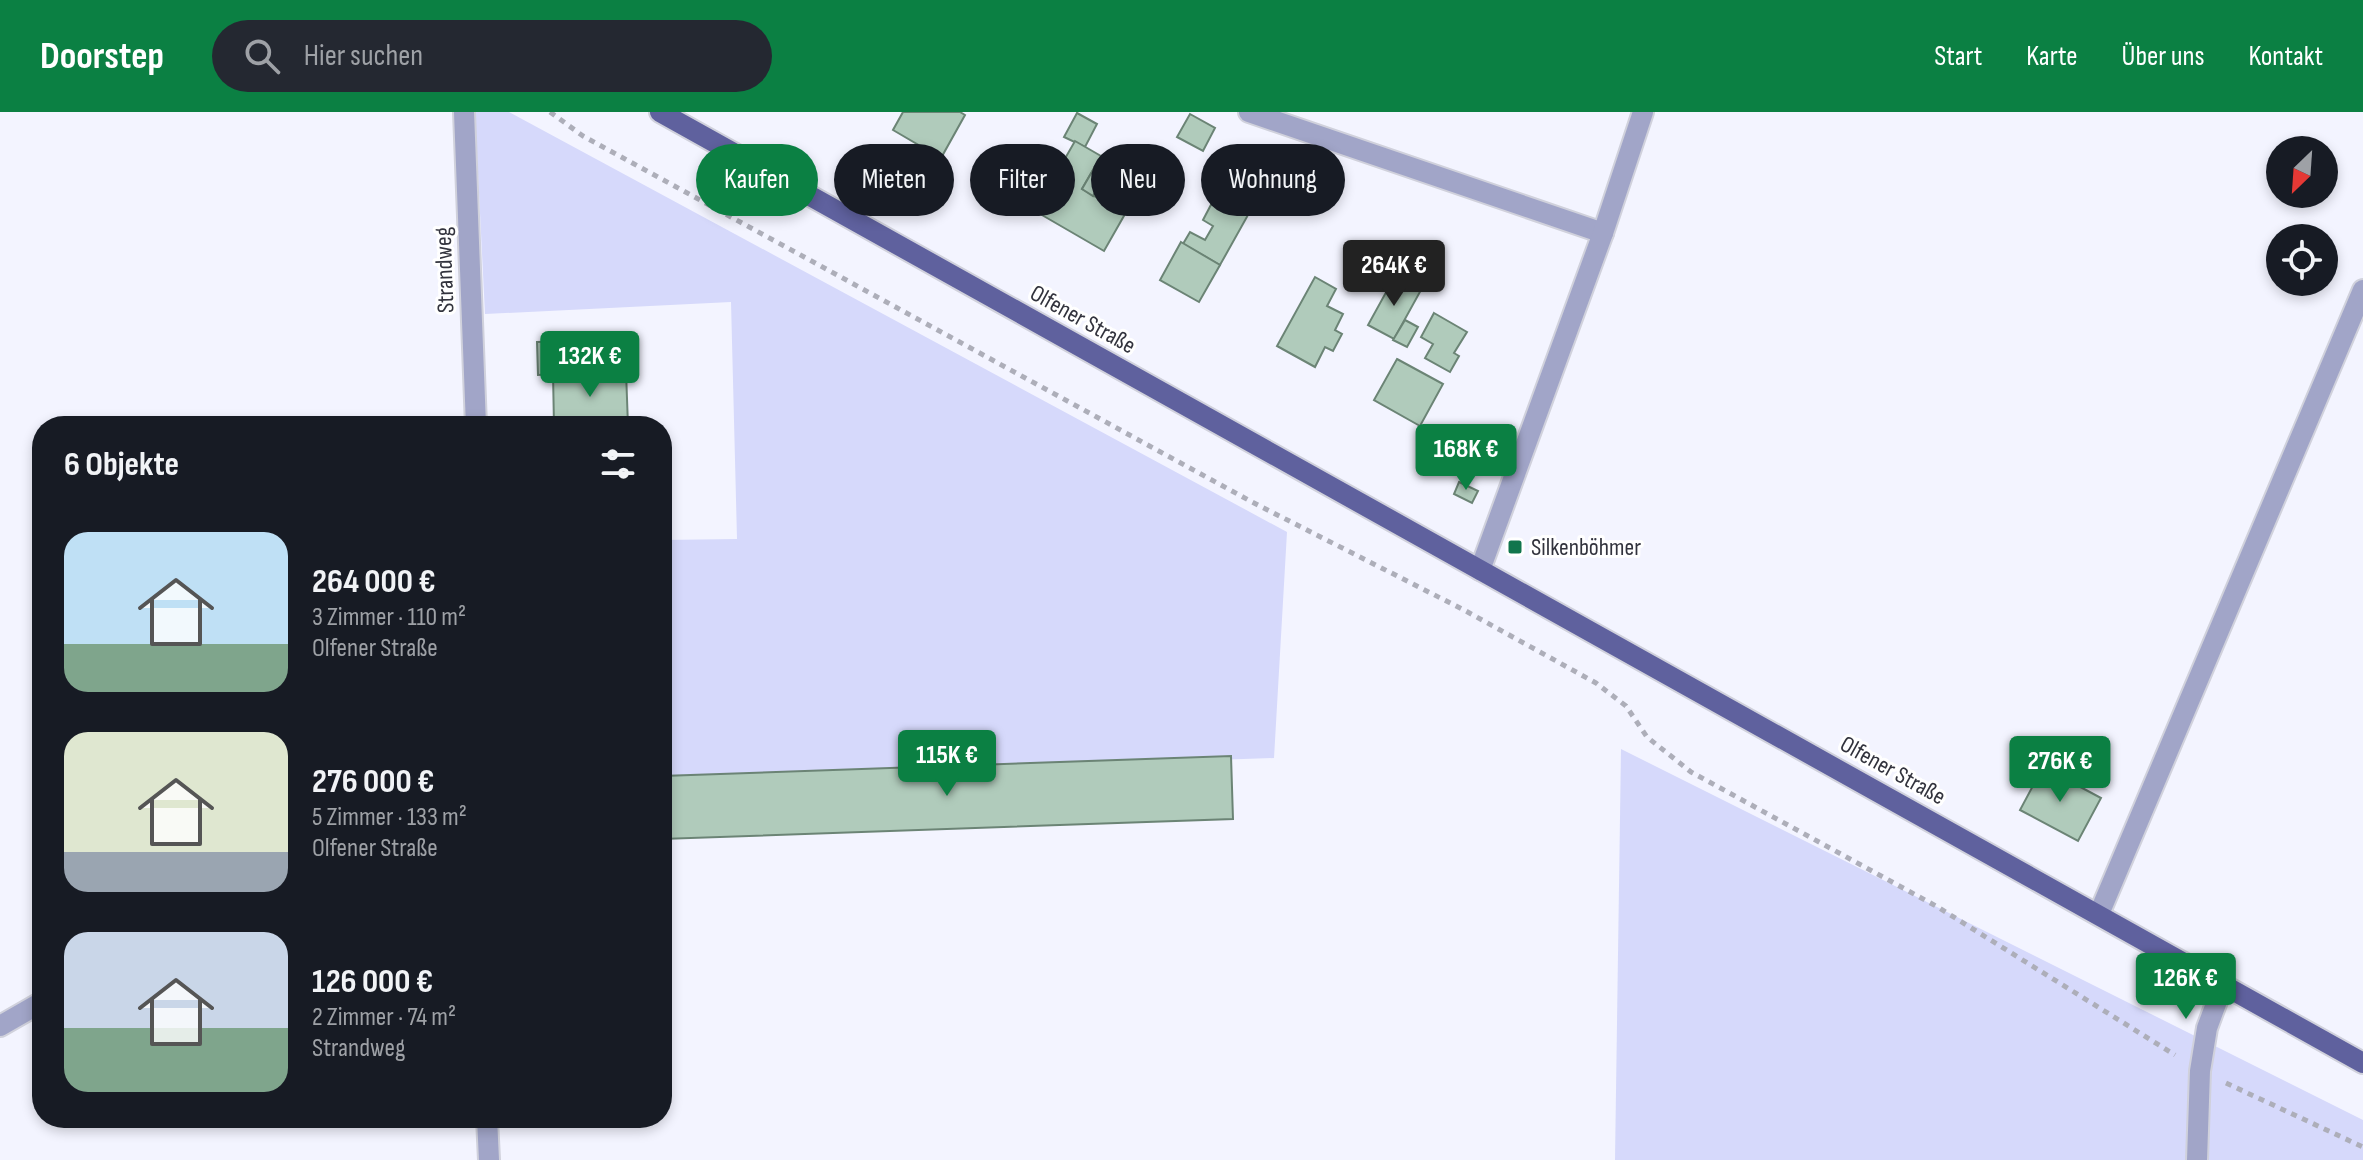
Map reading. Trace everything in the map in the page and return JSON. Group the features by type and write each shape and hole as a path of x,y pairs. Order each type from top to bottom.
{"main road":[{"name":"Olfener Straße","path":"660,112 2363,1063"}],"street":[{"name":"Strandweg","path":"464,112 476,416"},
{"path":"1249,112 1603,233"},
{"path":"1480,570 1603,233 1643,112"},
{"path":"2099,914 2363,290"},
{"path":"2197,1160 2200,1071 2207,1028 2223,985"},
{"path":"0,1026 32,1008"},
{"path":"487,1128 489,1160"}],"path":[{"path":"550,112 583,136 1210,480 1464,610 1596,683 1626,706 1647,737 1691,772 1936,906 2200,1071 2363,1147"}],"shaded area":[{"path":"475,112 509,112 696,213 696,216 702,216 1287,532 1274,758 672,779 672,540 737,539 731,302 485,314"},
{"path":"1621,749 2363,1120 2363,1160 1615,1160"}],"building":[{"path":"903,112 960,112 965,115 949,144 917,144 893,130"},
{"path":"1077,113 1097,124 1085,147 1064,137"},
{"path":"1190,114 1215,128 1207,144 1201,144 1201,150 1177,137"},
{"path":"1075,141 1091,150 1091,173 1082,189 1091,194 1091,216 1124,216 1104,251 1044,216 1075,216"},
{"path":"1091,174 1091,195 1082,189"},
{"path":"1205,216 1247,216 1220,265 1183,244 1190,232 1205,240 1213,226 1203,220"},
{"path":"1181,242 1220,265 1199,302 1160,280"},
{"path":"1395,276 1421,290 1394,339 1368,325"},
{"path":"1315,277 1336,289 1327,306 1343,314 1335,330 1342,334 1333,351 1325,347 1315,367 1277,346"},
{"path":"1434,313 1467,332 1454,353 1459,356 1450,372 1425,358 1433,344 1421,337"},
{"path":"1405,320 1418,327 1407,347 1393,340"},
{"path":"604,340 605,372 538,375 537,342"},
{"path":"1397,359 1443,384 1420,426 1374,400"},
{"path":"626,371 628,416 554,416 553,373"},
{"path":"1459,482 1478,491 1472,503 1454,494"},
{"path":"1231,756 1233,819 672,839 672,776"},
{"path":"2043,767 2101,798 2078,841 2020,810"}],"place":[{"name":"Silkenböhmer","path":"1515,547"}]}
